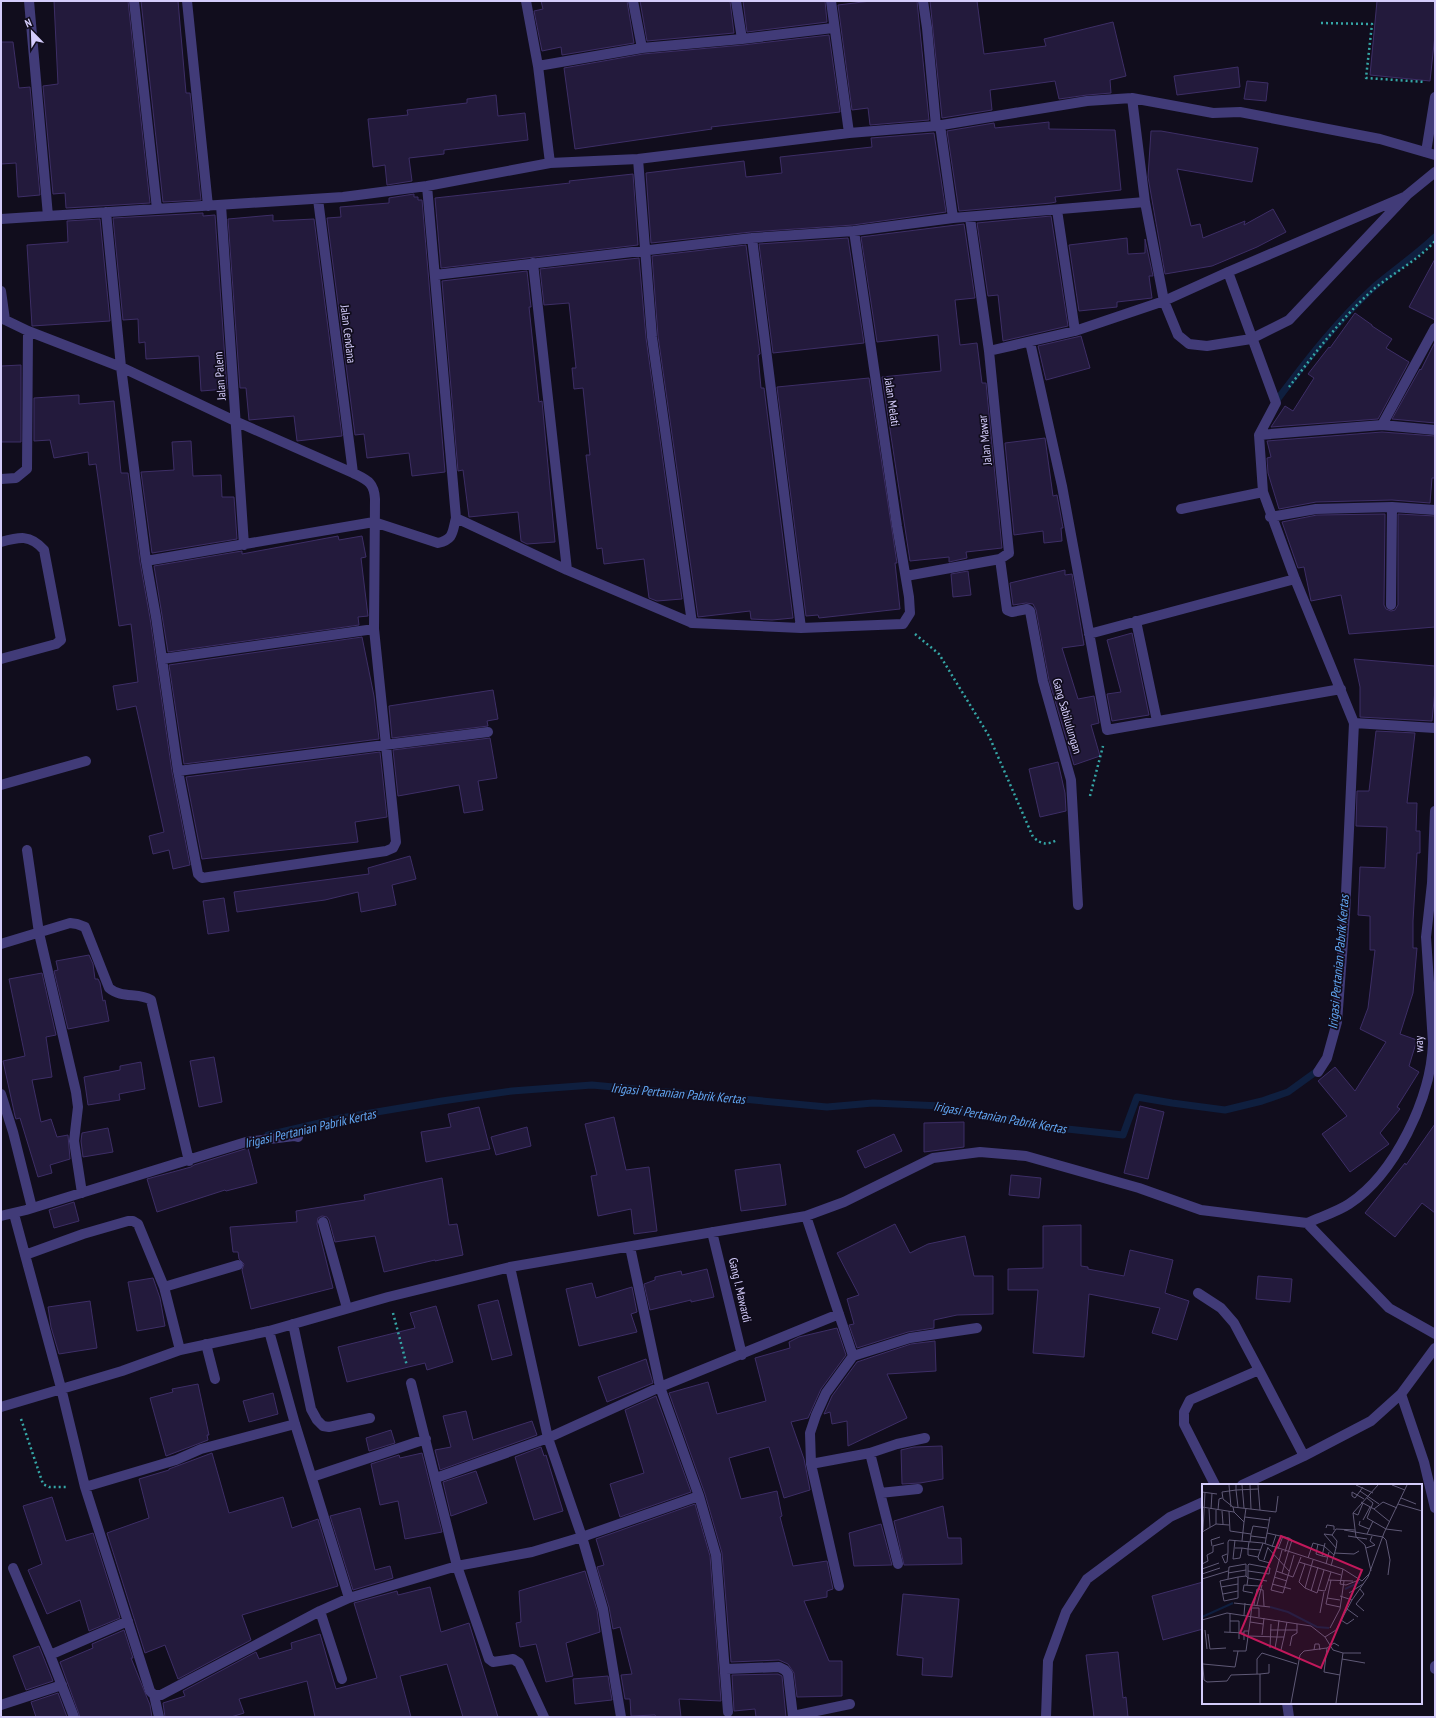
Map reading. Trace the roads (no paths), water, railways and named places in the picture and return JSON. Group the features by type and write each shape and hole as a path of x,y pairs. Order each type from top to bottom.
{"street":[{"path":"29,1 48,216"},
{"path":"134,1 157,209"},
{"path":"187,1 208,206"},
{"path":"526,1 538,66 550,163"},
{"path":"633,1 642,48"},
{"path":"736,1 742,39"},
{"path":"831,1 833,28 849,133"},
{"path":"923,1 928,28 938,125 954,218"},
{"path":"538,66 642,48 742,39 833,28"},
{"path":"1,219 318,199 427,186 550,163 638,159 849,133 938,125 1087,101 1132,98 1213,113 1240,112 1380,139 1430,153 1435,97"},
{"path":"1132,98 1145,202 1164,301 1178,336 1189,344 1207,346 1251,339 1289,320 1408,195 1435,172"},
{"path":"638,159 652,337 692,623"},
{"path":"146,561 374,522 438,544 448,541 452,535 456,518 427,186"},
{"path":"989,351 1075,331 1164,301 1408,195"},
{"name":"Jalan Cendana","path":"318,199 353,473"},
{"path":"435,275 752,238 854,231 954,218 970,218 1145,202"},
{"name":"Jalan Palem","path":"220,205 244,545"},
{"path":"1057,210 1075,331"},
{"path":"1,291 3,319 28,331 121,367 235,421 353,473 367,480 374,489 374,629 396,842 393,848 379,853 202,878 198,874 178,771 146,561 121,367 106,212"},
{"name":"Jalan Mawar","path":"970,218 989,351 1009,550 1007,555 1000,559"},
{"name":"Jalan Melati","path":"801,628 903,624 910,612 906,576 854,231"},
{"path":"456,518 567,570 692,623 801,628 752,238"},
{"path":"533,263 567,570"},
{"path":"1228,272 1251,339 1276,403 1258,435 1263,492 1270,516 1354,723 1345,915 1337,1022 1327,1058 1318,1072"},
{"path":"1382,425 1435,328"},
{"path":"1,479 16,478 27,468 28,331"},
{"path":"1030,342 1062,486 1107,730 1341,689"},
{"path":"1258,435 1382,425 1435,430"},
{"path":"1181,510 1263,492"},
{"path":"1270,516 1316,509 1392,507 1435,510"},
{"path":"1391,605 1392,507"},
{"path":"1,542 20,537 28,538 38,543 44,550 60,640 56,644 1,659"},
{"path":"906,576 1000,559"},
{"name":"Gang Sabilulungan","path":"1000,559 1007,610 1012,612 1027,609 1030,611 1043,681 1070,780 1078,905"},
{"path":"1089,634 1295,579"},
{"path":"1136,621 1157,721"},
{"path":"162,659 374,629"},
{"path":"1354,723 1435,728"},
{"path":"178,771 488,732"},
{"path":"1,785 86,761"},
{"name":"way","path":"1307,1223 1348,1205 1367,1191 1388,1166 1406,1136 1417,1113 1432,1061 1434,1044 1426,937 1433,883 1435,811"},
{"path":"26,850 39,932 76,1092 78,1107 74,1141 82,1193"},
{"path":"1,944 39,932 70,924 77,924 85,927 109,988 115,993 145,996 151,1000 189,1161"},
{"path":"1,1094 13,1132 32,1208"},
{"path":"1,1216 14,1214 189,1161 246,1142 294,1136 298,1137"},
{"path":"1,1407 122,1371 180,1350 293,1324 388,1297 510,1267 806,1216 844,1202 933,1158 980,1152 1026,1156 1139,1188 1201,1210 1307,1223 1388,1308 1435,1334"},
{"path":"14,1214 61,1388 85,1487 150,1691 154,1695 159,1717"},
{"path":"806,1216 852,1356"},
{"path":"25,1255 83,1234 128,1221 133,1221 138,1224 164,1287 180,1350"},
{"path":"323,1222 347,1308"},
{"name":"Gang I. Mawardi","path":"712,1232 742,1355"},
{"path":"630,1247 660,1387 699,1496 716,1555 726,1669 728,1712"},
{"path":"164,1287 238,1265"},
{"path":"510,1267 548,1438 582,1537 603,1609 621,1717"},
{"path":"1198,1293 1222,1308 1234,1323 1304,1456"},
{"path":"436,1478 548,1438 660,1387 742,1355 839,1314"},
{"path":"293,1324 311,1409 317,1420 323,1426 329,1427 370,1418"},
{"path":"839,1586 811,1464 810,1433 816,1414 826,1393 852,1356 910,1338 977,1328"},
{"path":"269,1330 295,1424 349,1598"},
{"path":"206,1344 215,1379"},
{"path":"1244,1484 1304,1456 1371,1421 1401,1394 1435,1348"},
{"path":"1214,1484 1184,1424 1184,1412 1190,1400 1259,1370"},
{"path":"411,1383 457,1566 489,1659 493,1662 513,1659 519,1663 544,1717"},
{"path":"1401,1394 1424,1462 1435,1508"},
{"path":"85,1487 176,1460 200,1449 295,1424"},
{"path":"811,1464 870,1453 897,1444 925,1438"},
{"path":"312,1477 426,1439"},
{"path":"870,1453 898,1564"},
{"path":"880,1493 918,1489"},
{"path":"154,1695 161,1695 320,1611 349,1598 457,1566 532,1552 582,1537 699,1496"},
{"path":"1046,1717 1048,1661 1066,1612 1087,1579 1170,1517 1202,1502"},
{"path":"13,1568 35,1616 74,1717"},
{"path":"320,1611 342,1679"},
{"path":"50,1655 128,1621"},
{"path":"726,1669 779,1667 785,1670 788,1674 793,1716 850,1704"},
{"path":"1,1705 62,1685"},
{"path":"1286,1704 1290,1717"}],"waterway":[{"name":"Irigasi Pertanian Pabrik Kertas","path":"1277,400 1347,313 1374,287 1435,237"},
{"name":"Irigasi Pertanian Pabrik Kertas","path":"268,1135 341,1118 442,1101 512,1091 592,1085 827,1107 873,1103 942,1106 977,1116 1006,1118 1030,1125 1123,1135 1137,1097 1225,1110 1262,1101 1288,1092 1317,1071 1320,1067"}]}
